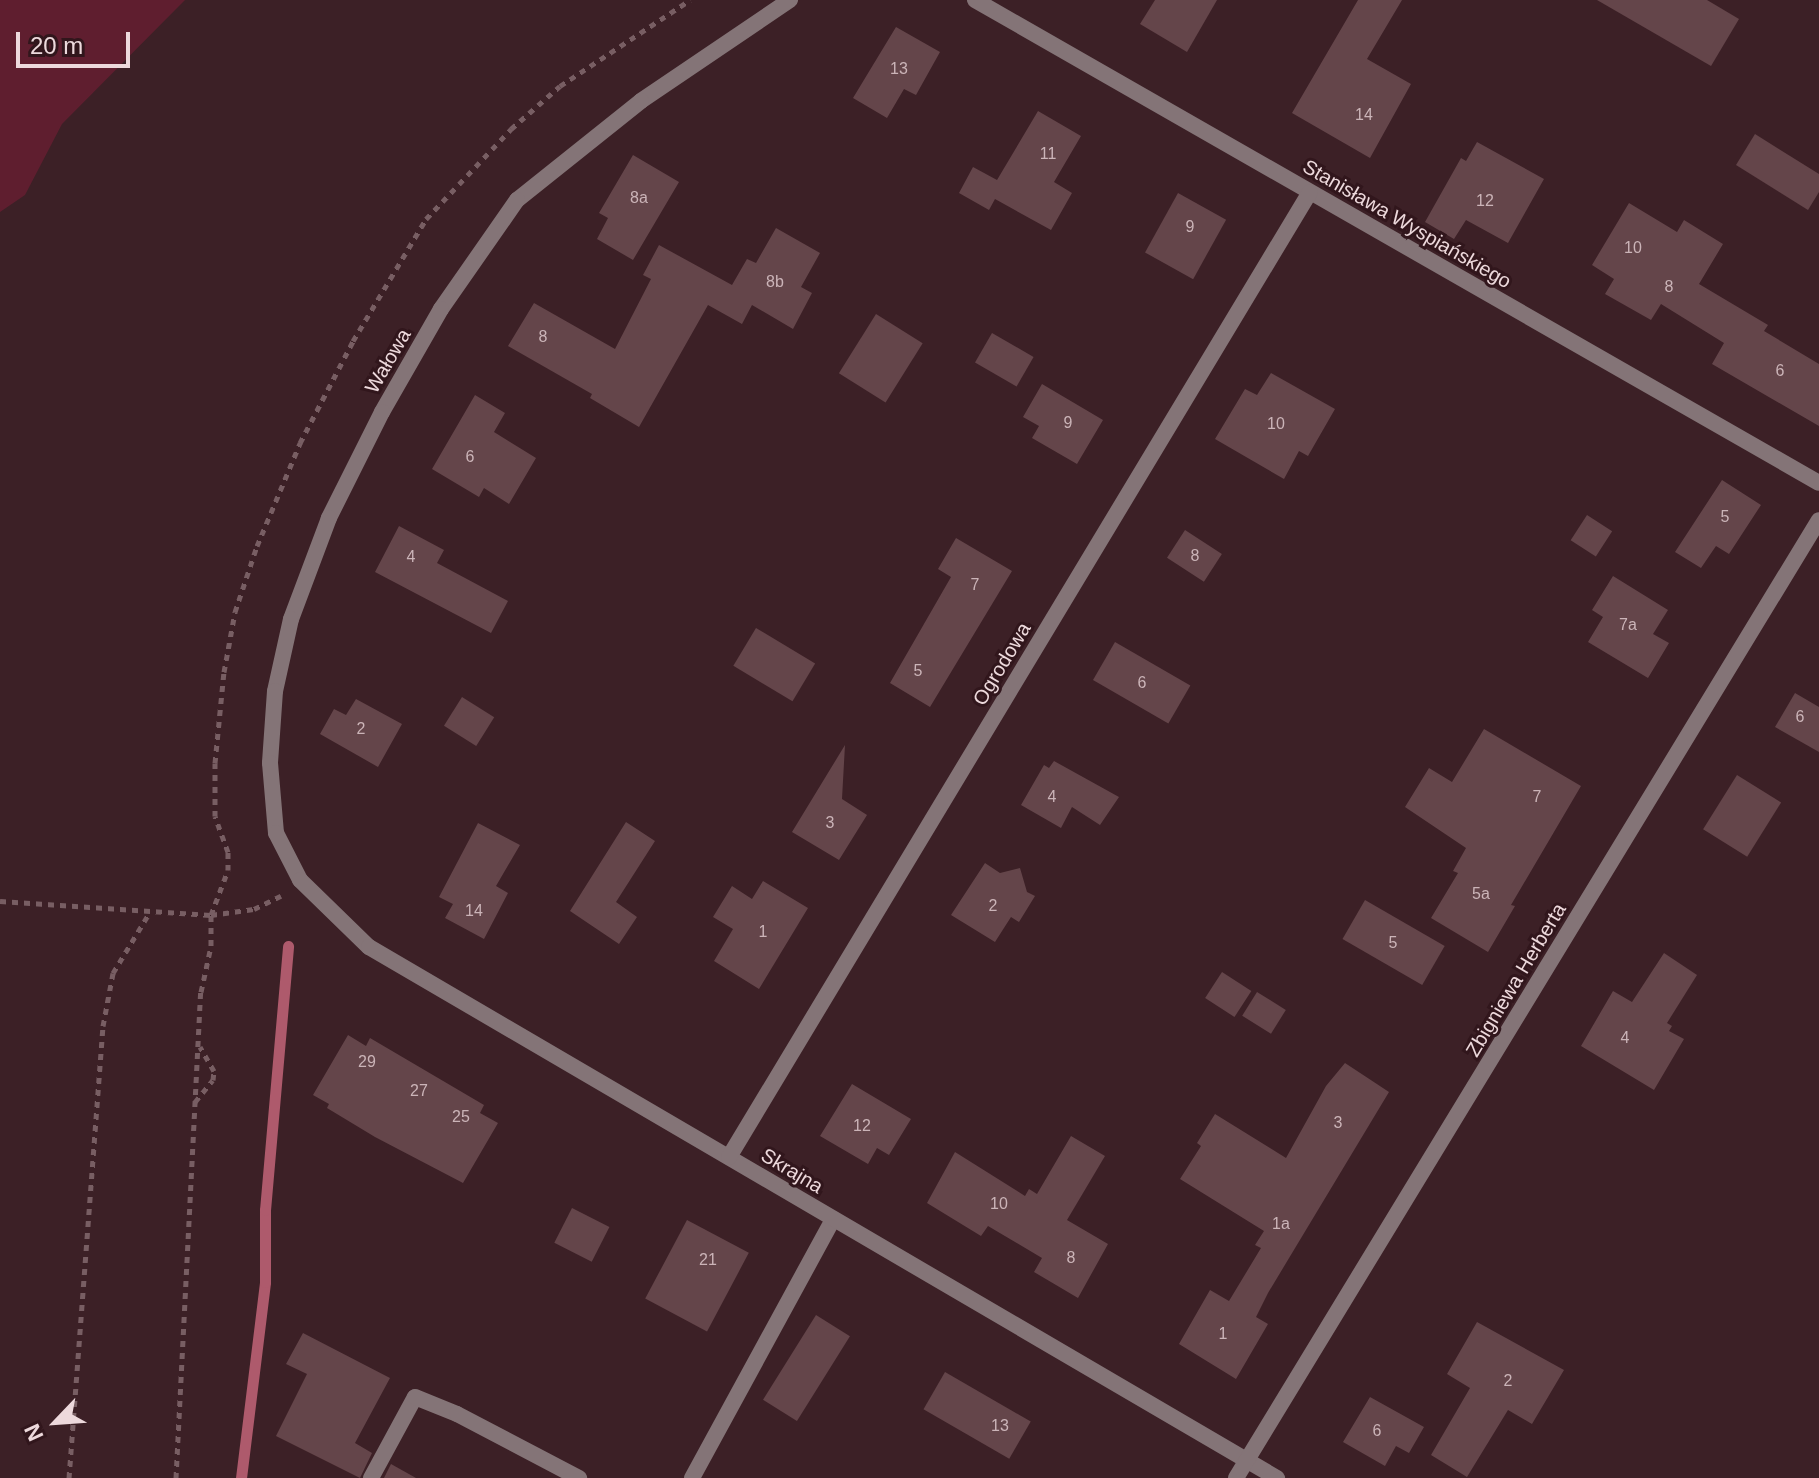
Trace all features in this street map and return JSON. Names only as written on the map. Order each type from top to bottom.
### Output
[{"type":"street","name":"Wałowa","points":[[300,880],[276,833],[270,763],[275,691],[291,619],[329,518],[382,412],[441,309],[517,200],[641,101],[790,0]]},
{"type":"street","name":"Stanisława Wyspiańskiego","points":[[975,0],[1819,483]]},
{"type":"street","name":"Ogrodowa","points":[[729,1157],[1310,192]]},
{"type":"street","name":"Zbigniewa Herberta","points":[[1236,1478],[1819,520]]},
{"type":"street","name":"Skrajna","points":[[300,880],[369,947],[1277,1478]]},
{"type":"street","points":[[692,1478],[833,1219]]},
{"type":"street","points":[[371,1478],[415,1397],[457,1414],[579,1478]]},
{"type":"path","points":[[176,1478],[198,1041],[211,915],[228,870],[228,852],[215,816]]},
{"type":"path","points":[[0,901],[211,915],[254,909],[275,901],[300,880]]},
{"type":"path","points":[[69,1478],[103,1026],[113,973],[150,912]]},
{"type":"path","points":[[195,1103],[213,1080],[214,1071],[198,1041]]},
{"type":"shaded area","points":[[0,0],[185,0],[62,124],[25,195],[0,212]]},
{"type":"building","points":[[1155,0],[1217,0],[1187,52],[1140,24]]},
{"type":"building","points":[[1358,0],[1402,0],[1367,59],[1411,84],[1370,158],[1292,113]]},
{"type":"building","points":[[1597,0],[1707,0],[1739,19],[1711,66]]},
{"type":"building","points":[[896,27],[940,52],[916,95],[904,89],[887,118],[853,98]]},
{"type":"building","points":[[1038,111],[1081,136],[1054,182],[1072,193],[1051,230],[995,199],[989,210],[959,193],[973,167],[997,180]]},
{"type":"building","points":[[1755,134],[1819,174],[1819,192],[1808,210],[1736,165]]},
{"type":"building","points":[[1477,142],[1544,179],[1508,243],[1466,220],[1454,239],[1425,222],[1461,158],[1466,161]]},
{"type":"building","points":[[633,155],[679,182],[633,260],[597,239],[608,218],[599,213]]},
{"type":"building","points":[[1178,193],[1226,220],[1193,279],[1145,252]]},
{"type":"building","points":[[1629,203],[1677,232],[1684,220],[1723,244],[1699,284],[1768,325],[1764,331],[1819,364],[1819,426],[1712,364],[1724,343],[1661,304],[1651,320],[1605,294],[1614,279],[1592,265]]},
{"type":"building","points":[[776,228],[820,253],[801,287],[812,293],[793,329],[752,305],[742,324],[708,305],[639,427],[590,398],[592,394],[508,346],[534,303],[615,349],[651,279],[643,275],[659,245],[732,285],[747,259],[756,263]]},
{"type":"building","points":[[876,314],[923,343],[886,403],[839,373]]},
{"type":"building","points":[[992,333],[1034,357],[1017,386],[975,362]]},
{"type":"building","points":[[1271,373],[1335,409],[1308,456],[1299,451],[1284,479],[1215,439],[1245,389],[1257,395]]},
{"type":"building","points":[[1042,384],[1103,420],[1077,464],[1032,438],[1039,426],[1023,417]]},
{"type":"building","points":[[475,395],[505,413],[494,432],[536,458],[509,504],[484,488],[479,497],[432,469]]},
{"type":"building","points":[[1722,480],[1761,505],[1729,554],[1716,546],[1701,568],[1675,552]]},
{"type":"building","points":[[1587,515],[1612,531],[1596,556],[1571,540]]},
{"type":"building","points":[[399,526],[444,550],[437,563],[508,601],[491,633],[375,572]]},
{"type":"building","points":[[1185,530],[1222,554],[1204,582],[1167,558]]},
{"type":"building","points":[[956,538],[1012,571],[930,707],[890,683],[951,577],[938,569]]},
{"type":"building","points":[[1613,576],[1668,610],[1653,634],[1669,643],[1648,678],[1588,642],[1603,617],[1592,610]]},
{"type":"building","points":[[756,628],[815,664],[792,701],[733,666]]},
{"type":"building","points":[[1115,642],[1190,686],[1168,724],[1093,680]]},
{"type":"building","points":[[1795,693],[1819,707],[1819,752],[1775,727]]},
{"type":"building","points":[[462,697],[494,717],[476,746],[444,726]]},
{"type":"building","points":[[356,699],[402,724],[378,767],[320,734],[334,709],[346,715]]},
{"type":"building","points":[[1484,729],[1581,786],[1511,905],[1515,906],[1488,952],[1431,918],[1458,873],[1453,871],[1466,848],[1405,807],[1429,768],[1452,782]]},
{"type":"building","points":[[845,745],[842,799],[867,815],[839,860],[792,832]]},
{"type":"building","points":[[1054,761],[1119,797],[1100,825],[1072,807],[1061,828],[1021,805],[1044,765],[1049,768]]},
{"type":"building","points":[[1737,775],[1781,803],[1747,857],[1703,829]]},
{"type":"building","points":[[626,822],[655,841],[616,902],[637,917],[619,944],[570,911]]},
{"type":"building","points":[[478,823],[520,845],[496,886],[508,893],[484,939],[445,918],[453,904],[439,897]]},
{"type":"building","points":[[985,863],[1000,873],[1020,868],[1027,892],[1035,896],[1019,922],[1011,917],[995,942],[951,915]]},
{"type":"building","points":[[763,881],[808,908],[759,989],[714,961],[733,929],[713,917],[732,886],[752,899]]},
{"type":"building","points":[[1365,900],[1445,946],[1422,985],[1342,939]]},
{"type":"building","points":[[1664,953],[1697,975],[1667,1023],[1672,1026],[1669,1031],[1684,1039],[1654,1090],[1581,1046],[1613,991],[1632,1002]]},
{"type":"building","points":[[1222,972],[1251,991],[1234,1017],[1205,998]]},
{"type":"building","points":[[1257,992],[1286,1010],[1271,1034],[1242,1016]]},
{"type":"building","points":[[348,1035],[366,1046],[370,1038],[484,1105],[480,1113],[498,1123],[463,1183],[375,1137],[327,1108],[329,1104],[313,1095]]},
{"type":"building","points":[[1345,1063],[1389,1092],[1268,1293],[1256,1317],[1268,1324],[1236,1379],[1179,1344],[1210,1290],[1229,1301],[1261,1248],[1255,1245],[1264,1231],[1180,1179],[1201,1146],[1197,1143],[1215,1114],[1286,1158],[1326,1086]]},
{"type":"building","points":[[852,1084],[911,1119],[889,1155],[877,1148],[868,1164],[820,1136]]},
{"type":"building","points":[[1071,1136],[1105,1156],[1067,1220],[1108,1244],[1078,1298],[1034,1272],[1042,1258],[988,1226],[981,1236],[927,1203],[955,1152],[1025,1196],[1029,1189],[1037,1194]]},
{"type":"building","points":[[572,1208],[609,1227],[592,1262],[554,1243]]},
{"type":"building","points":[[687,1220],[749,1253],[707,1331],[645,1299]]},
{"type":"building","points":[[816,1315],[850,1336],[797,1421],[763,1400]]},
{"type":"building","points":[[1477,1322],[1564,1370],[1532,1424],[1508,1410],[1467,1477],[1431,1455],[1470,1388],[1447,1374]]},
{"type":"building","points":[[303,1333],[390,1378],[355,1443],[372,1453],[360,1478],[276,1436],[307,1374],[286,1364]]},
{"type":"building","points":[[945,1372],[1031,1421],[1009,1459],[924,1409]]},
{"type":"building","points":[[1370,1397],[1424,1427],[1409,1453],[1396,1446],[1385,1466],[1343,1442]]},
{"type":"building","points":[[391,1464],[416,1478],[384,1478]]},
{"type":"waterway","points":[[241,1478],[265,1282],[265,1210],[288,946]]}]
